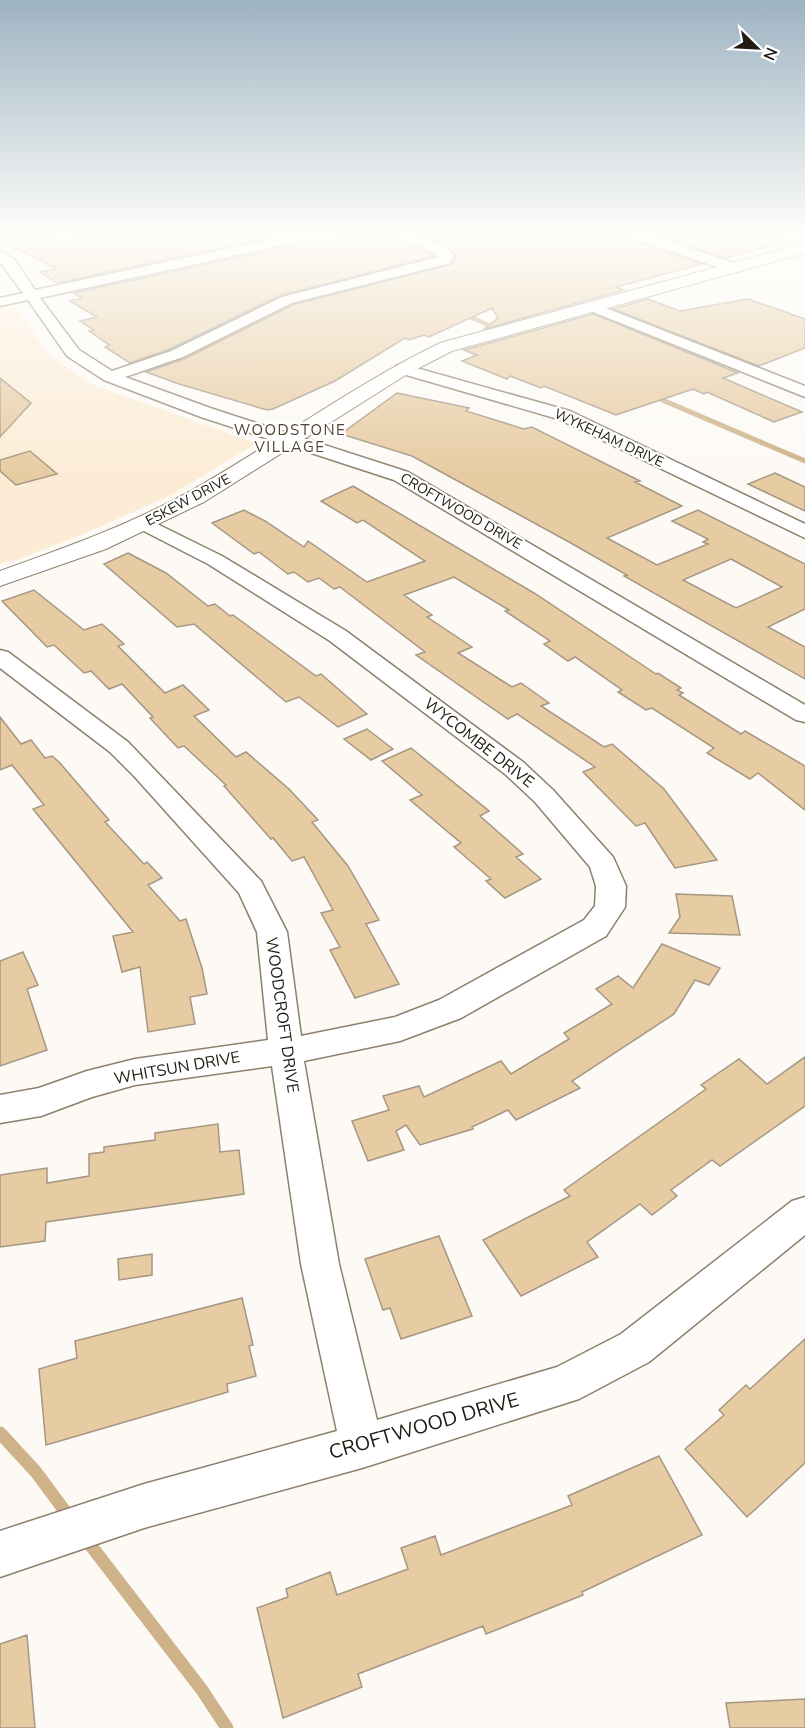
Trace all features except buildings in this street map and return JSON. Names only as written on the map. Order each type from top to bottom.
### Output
[{"type":"street","name":"CROFTWOOD DRIVE","points":[[44,316],[73,353],[110,377],[154,395],[370,465],[401,476],[426,489],[805,715]]},
{"type":"street","points":[[110,377],[177,354],[255,316]]},
{"type":"street","name":"ESKEW DRIVE","points":[[0,579],[46,564],[145,524],[220,484],[402,369],[446,347],[561,316]]},
{"type":"street","points":[[615,316],[805,392]]},
{"type":"street","name":"WYKEHAM DRIVE","points":[[402,369],[564,415],[805,532]]},
{"type":"street","points":[[771,378],[794,371]]},
{"type":"street","name":"WYCOMBE DRIVE","points":[[145,524],[215,560],[338,636],[514,768],[544,795],[603,864],[611,886],[610,907],[595,928],[450,1009],[400,1029],[286,1051]]},
{"type":"street","name":"WOODCROFT DRIVE","points":[[0,657],[119,747],[251,888],[272,932],[286,1051],[320,1263],[362,1446]]},
{"type":"street","name":"WHITSUN DRIVE","points":[[0,1109],[41,1102],[87,1085],[135,1072],[286,1051]]},
{"type":"street","name":"CROFTWOOD DRIVE","points":[[17,1549],[144,1506],[362,1446],[564,1385],[635,1348],[805,1213]]},
{"type":"shaded area","points":[[0,316],[22,316],[49,355],[93,385],[257,443],[173,494],[98,528],[19,559],[0,564]]},
{"type":"waterway","points":[[467,316],[489,325]]},
{"type":"waterway","points":[[653,396],[805,461]]},
{"type":"waterway","points":[[0,1433],[36,1472],[70,1518]]},
{"type":"waterway","points":[[85,1538],[202,1690],[227,1728]]},
{"type":"district","name":"WOODSTONE VILLAGE","points":[[290,438]]}]
